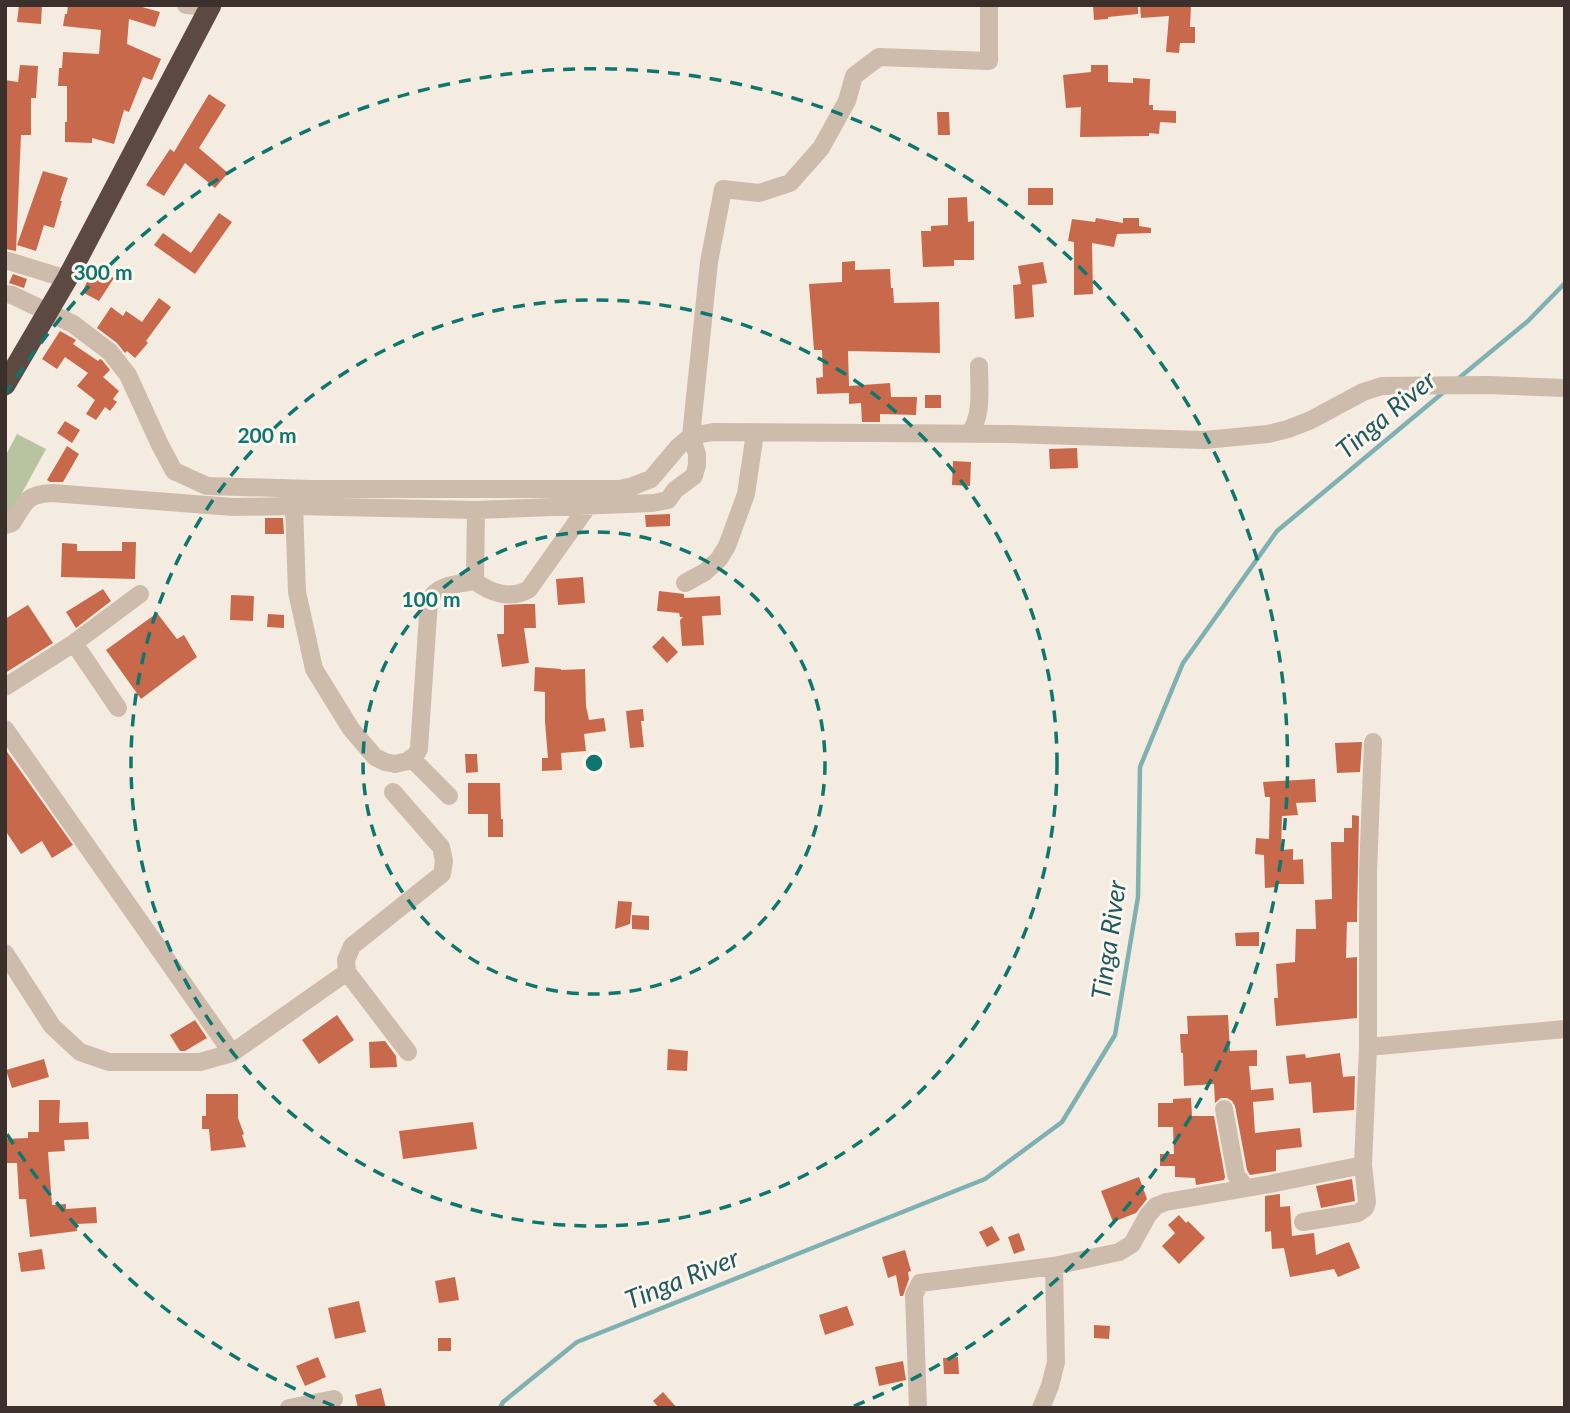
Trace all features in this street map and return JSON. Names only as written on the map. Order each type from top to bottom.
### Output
[{"type":"highway","points":[[5,385],[67,279],[211,6]]},
{"type":"street","points":[[186,5],[211,6]]},
{"type":"street","points":[[5,525],[12,523],[28,499],[38,494],[233,507],[476,510],[653,503],[668,500],[675,490],[694,475],[697,465],[697,454],[691,436],[709,262],[723,189],[759,193],[790,183],[821,149],[847,101],[854,76],[879,57],[989,61],[989,5]]},
{"type":"street","points":[[5,260],[67,279]]},
{"type":"street","points":[[5,294],[73,324],[110,352],[128,376],[174,471],[207,486],[310,489],[620,489],[651,479],[691,436],[713,432],[1007,434],[1204,440],[1268,434],[1288,429],[1363,392],[1382,386],[1400,384],[1565,388]]},
{"type":"street","points":[[969,434],[975,428],[978,412],[979,366]]},
{"type":"street","points":[[685,583],[705,572],[719,559],[727,546],[746,495],[755,433]]},
{"type":"street","points":[[294,506],[298,592],[314,669],[351,729],[375,757],[395,764],[408,761],[419,749],[429,601],[433,593],[443,587],[475,581],[487,590],[521,594],[528,589],[588,506]]},
{"type":"street","points":[[475,581],[476,510]]},
{"type":"street","points":[[5,687],[74,643],[140,594]]},
{"type":"street","points":[[74,643],[118,708]]},
{"type":"street","points":[[5,729],[232,1053]]},
{"type":"street","points":[[1303,1222],[1358,1213],[1365,1208],[1367,1202],[1363,1165],[1368,1047],[1368,872],[1373,742]]},
{"type":"street","points":[[411,758],[449,796]]},
{"type":"street","points":[[393,792],[440,847],[444,861],[442,874],[352,946],[346,960],[346,972],[408,1052]]},
{"type":"street","points":[[5,953],[52,1026],[80,1052],[109,1062],[200,1062],[232,1053],[346,972]]},
{"type":"street","points":[[1368,1047],[1565,1029]]},
{"type":"street","points":[[1224,1109],[1236,1175],[1245,1188]]},
{"type":"street","points":[[918,1408],[914,1295],[920,1283],[1055,1266],[1124,1250],[1132,1244],[1147,1215],[1156,1206],[1166,1202],[1363,1165]]},
{"type":"street","points":[[1041,1408],[1056,1362],[1055,1266]]},
{"type":"street","points":[[289,1408],[334,1399]]},
{"type":"green space","points":[[17,434],[46,449],[10,515],[5,513],[5,457]]},
{"type":"building","points":[[19,5],[42,5],[41,24],[17,22]]},
{"type":"building","points":[[68,5],[117,5],[160,12],[155,27],[129,19],[127,44],[161,59],[152,80],[143,77],[129,112],[124,110],[114,144],[92,138],[92,143],[65,142],[67,86],[58,86],[63,52],[99,54],[101,30],[63,26]]},
{"type":"building","points":[[1093,5],[1138,5],[1138,14],[1094,20]]},
{"type":"building","points":[[1140,5],[1191,5],[1190,27],[1195,27],[1195,43],[1180,43],[1179,53],[1166,52],[1169,16],[1141,18]]},
{"type":"building","points":[[20,65],[38,66],[36,98],[31,98],[31,135],[21,135],[16,251],[5,249],[5,80],[18,82]]},
{"type":"building","points":[[1091,65],[1108,65],[1108,82],[1133,83],[1133,78],[1150,79],[1149,105],[1153,105],[1153,110],[1176,111],[1176,123],[1160,122],[1159,134],[1149,133],[1149,136],[1080,137],[1081,107],[1066,108],[1063,75],[1091,72]]},
{"type":"building","points":[[209,94],[226,105],[199,148],[228,173],[215,188],[185,163],[164,196],[146,185],[170,149],[174,152]]},
{"type":"building","points":[[937,112],[949,112],[950,135],[938,135]]},
{"type":"building","points":[[43,171],[68,178],[54,228],[44,225],[36,251],[17,245]]},
{"type":"building","points":[[1028,188],[1053,188],[1053,205],[1028,205]]},
{"type":"building","points":[[967,197],[968,222],[974,221],[974,260],[954,260],[954,266],[923,267],[921,231],[931,231],[931,226],[948,225],[948,198]]},
{"type":"building","points":[[219,213],[232,222],[195,274],[154,245],[163,233],[191,253]]},
{"type":"building","points":[[1096,218],[1123,223],[1123,218],[1139,218],[1139,226],[1151,228],[1151,233],[1117,234],[1114,247],[1092,243],[1093,294],[1074,295],[1074,242],[1068,241],[1072,219],[1095,222]]},
{"type":"building","points":[[855,261],[855,270],[890,269],[894,303],[939,302],[940,353],[848,351],[849,386],[890,383],[891,397],[917,397],[916,415],[880,414],[880,422],[862,422],[861,403],[849,404],[849,393],[817,394],[816,378],[823,377],[822,350],[814,350],[809,284],[842,282],[842,262]]},
{"type":"building","points":[[1043,262],[1047,283],[1032,285],[1034,317],[1015,319],[1013,285],[1021,284],[1018,266]]},
{"type":"building","points":[[94,268],[114,278],[99,301],[82,292]]},
{"type":"building","points":[[13,274],[27,279],[24,288],[9,283]]},
{"type":"building","points":[[159,298],[171,307],[135,358],[127,351],[125,353],[117,343],[97,328],[111,307],[123,316],[126,311],[142,322]]},
{"type":"building","points":[[60,331],[76,340],[73,344],[98,361],[102,360],[110,370],[103,377],[119,391],[113,399],[117,402],[110,411],[105,407],[96,420],[86,414],[95,400],[77,386],[88,373],[65,357],[57,369],[42,359]]},
{"type":"building","points":[[925,395],[941,395],[941,408],[925,408]]},
{"type":"building","points":[[65,421],[80,430],[72,443],[57,433]]},
{"type":"building","points":[[67,446],[79,454],[63,482],[50,482],[47,480]]},
{"type":"building","points":[[1077,448],[1078,468],[1050,469],[1049,449]]},
{"type":"building","points":[[953,461],[971,462],[970,486],[952,485]]},
{"type":"building","points":[[670,514],[670,526],[646,527],[645,515]]},
{"type":"building","points":[[265,518],[283,518],[284,534],[265,534]]},
{"type":"building","points":[[122,542],[136,542],[135,579],[61,577],[62,543],[77,544],[77,551],[122,551]]},
{"type":"building","points":[[583,577],[585,603],[558,605],[556,579]]},
{"type":"building","points":[[103,589],[111,601],[76,628],[66,612]]},
{"type":"building","points":[[659,591],[684,594],[684,598],[720,596],[721,615],[702,616],[704,645],[682,646],[680,620],[683,617],[680,617],[679,613],[657,611]]},
{"type":"building","points":[[231,595],[254,596],[253,621],[230,620]]},
{"type":"building","points":[[535,604],[536,628],[524,628],[529,663],[502,667],[497,634],[504,634],[504,605]]},
{"type":"building","points":[[28,605],[53,643],[5,673],[5,619]]},
{"type":"building","points":[[157,613],[177,639],[184,635],[197,657],[141,699],[106,650]]},
{"type":"building","points":[[268,614],[284,615],[284,628],[267,627]]},
{"type":"building","points":[[663,636],[678,652],[667,663],[652,647]]},
{"type":"building","points":[[535,667],[585,669],[589,720],[604,718],[606,731],[584,734],[586,751],[561,753],[562,770],[542,771],[542,758],[548,758],[545,692],[534,691]]},
{"type":"building","points":[[643,709],[644,721],[641,721],[644,747],[630,748],[626,711]]},
{"type":"building","points":[[1362,742],[1360,772],[1337,773],[1335,743]]},
{"type":"building","points":[[5,749],[73,845],[52,858],[42,841],[21,854],[5,830]]},
{"type":"building","points":[[465,754],[477,754],[478,772],[466,773]]},
{"type":"building","points":[[1315,779],[1316,802],[1296,803],[1298,815],[1282,816],[1281,850],[1293,849],[1293,860],[1303,859],[1304,884],[1278,884],[1278,887],[1265,888],[1264,855],[1255,854],[1256,838],[1269,839],[1270,797],[1265,797],[1263,782]]},
{"type":"building","points":[[468,783],[500,783],[503,837],[488,837],[488,814],[468,814]]},
{"type":"building","points":[[1352,815],[1359,816],[1357,922],[1347,922],[1346,958],[1357,957],[1357,1018],[1276,1026],[1276,964],[1295,962],[1296,929],[1316,929],[1315,900],[1332,899],[1331,842],[1344,842],[1344,828],[1352,828]]},
{"type":"building","points":[[618,901],[632,902],[630,924],[615,929]]},
{"type":"building","points":[[632,915],[649,916],[649,930],[632,929]]},
{"type":"building","points":[[1259,932],[1259,946],[1236,946],[1235,933]]},
{"type":"building","points":[[337,1015],[354,1040],[319,1064],[302,1040]]},
{"type":"building","points":[[1228,1015],[1230,1051],[1257,1050],[1257,1066],[1249,1066],[1251,1090],[1273,1088],[1274,1100],[1253,1102],[1255,1133],[1300,1128],[1302,1147],[1276,1150],[1276,1171],[1250,1175],[1235,1106],[1227,1098],[1221,1098],[1215,1103],[1214,1084],[1184,1086],[1180,1034],[1188,1034],[1187,1016]]},
{"type":"building","points":[[195,1020],[207,1038],[185,1051],[180,1051],[170,1035]]},
{"type":"building","points":[[385,1041],[396,1056],[397,1067],[370,1068],[369,1042]]},
{"type":"building","points":[[668,1049],[688,1051],[687,1071],[667,1070]]},
{"type":"building","points":[[1340,1053],[1343,1077],[1355,1076],[1354,1110],[1313,1113],[1311,1082],[1289,1084],[1286,1056],[1305,1054],[1306,1058]]},
{"type":"building","points":[[44,1059],[49,1077],[12,1088],[6,1070]]},
{"type":"building","points":[[206,1094],[238,1094],[238,1118],[246,1147],[211,1151],[209,1129],[202,1129],[202,1116],[206,1116]]},
{"type":"building","points":[[1191,1098],[1192,1116],[1214,1116],[1224,1180],[1196,1185],[1195,1178],[1175,1177],[1175,1166],[1160,1166],[1160,1154],[1174,1154],[1173,1127],[1158,1127],[1158,1103],[1173,1103],[1173,1099]]},
{"type":"building","points":[[39,1100],[60,1100],[59,1123],[88,1122],[89,1139],[64,1140],[65,1151],[48,1152],[52,1205],[66,1204],[66,1209],[96,1207],[97,1223],[76,1224],[77,1231],[30,1237],[26,1199],[19,1199],[17,1163],[5,1163],[5,1139],[28,1138],[28,1132],[39,1132]]},
{"type":"building","points":[[473,1122],[477,1149],[403,1159],[399,1131]]},
{"type":"building","points":[[1139,1177],[1147,1199],[1136,1213],[1113,1222],[1101,1191]]},
{"type":"building","points":[[1352,1179],[1355,1201],[1321,1208],[1316,1186]]},
{"type":"building","points":[[1280,1194],[1280,1207],[1290,1206],[1292,1236],[1314,1233],[1316,1255],[1349,1242],[1360,1268],[1338,1277],[1334,1269],[1290,1277],[1284,1248],[1272,1249],[1271,1231],[1265,1232],[1265,1196]]},
{"type":"building","points":[[1179,1215],[1205,1238],[1179,1264],[1162,1246],[1175,1233],[1168,1225]]},
{"type":"building","points":[[992,1226],[1000,1240],[987,1247],[979,1232]]},
{"type":"building","points":[[1019,1233],[1025,1250],[1014,1254],[1008,1237]]},
{"type":"building","points":[[42,1249],[45,1269],[21,1272],[18,1253]]},
{"type":"building","points":[[905,1250],[911,1271],[908,1272],[909,1279],[903,1296],[900,1296],[896,1275],[888,1278],[882,1257]]},
{"type":"building","points":[[455,1277],[459,1300],[439,1303],[435,1281]]},
{"type":"building","points":[[359,1301],[366,1332],[335,1339],[328,1308]]},
{"type":"building","points":[[847,1306],[854,1325],[825,1335],[819,1315]]},
{"type":"building","points":[[1094,1325],[1110,1326],[1109,1339],[1094,1338]]},
{"type":"building","points":[[438,1338],[451,1338],[451,1351],[438,1351]]},
{"type":"building","points":[[318,1357],[326,1377],[305,1386],[296,1366]]},
{"type":"building","points":[[958,1357],[959,1374],[944,1374],[943,1358]]},
{"type":"building","points":[[903,1361],[906,1380],[879,1386],[875,1367]]},
{"type":"building","points":[[381,1388],[386,1408],[358,1408],[355,1395]]},
{"type":"building","points":[[663,1392],[677,1408],[659,1408],[653,1401]]},
{"type":"waterway","name":"Tinga River","points":[[1459,378],[1528,321],[1565,283]]},
{"type":"waterway","name":"Tinga River","points":[[500,1408],[503,1402],[577,1342],[985,1179],[1062,1122],[1115,1035],[1138,897],[1140,767],[1183,663],[1277,531],[1445,391]]}]
